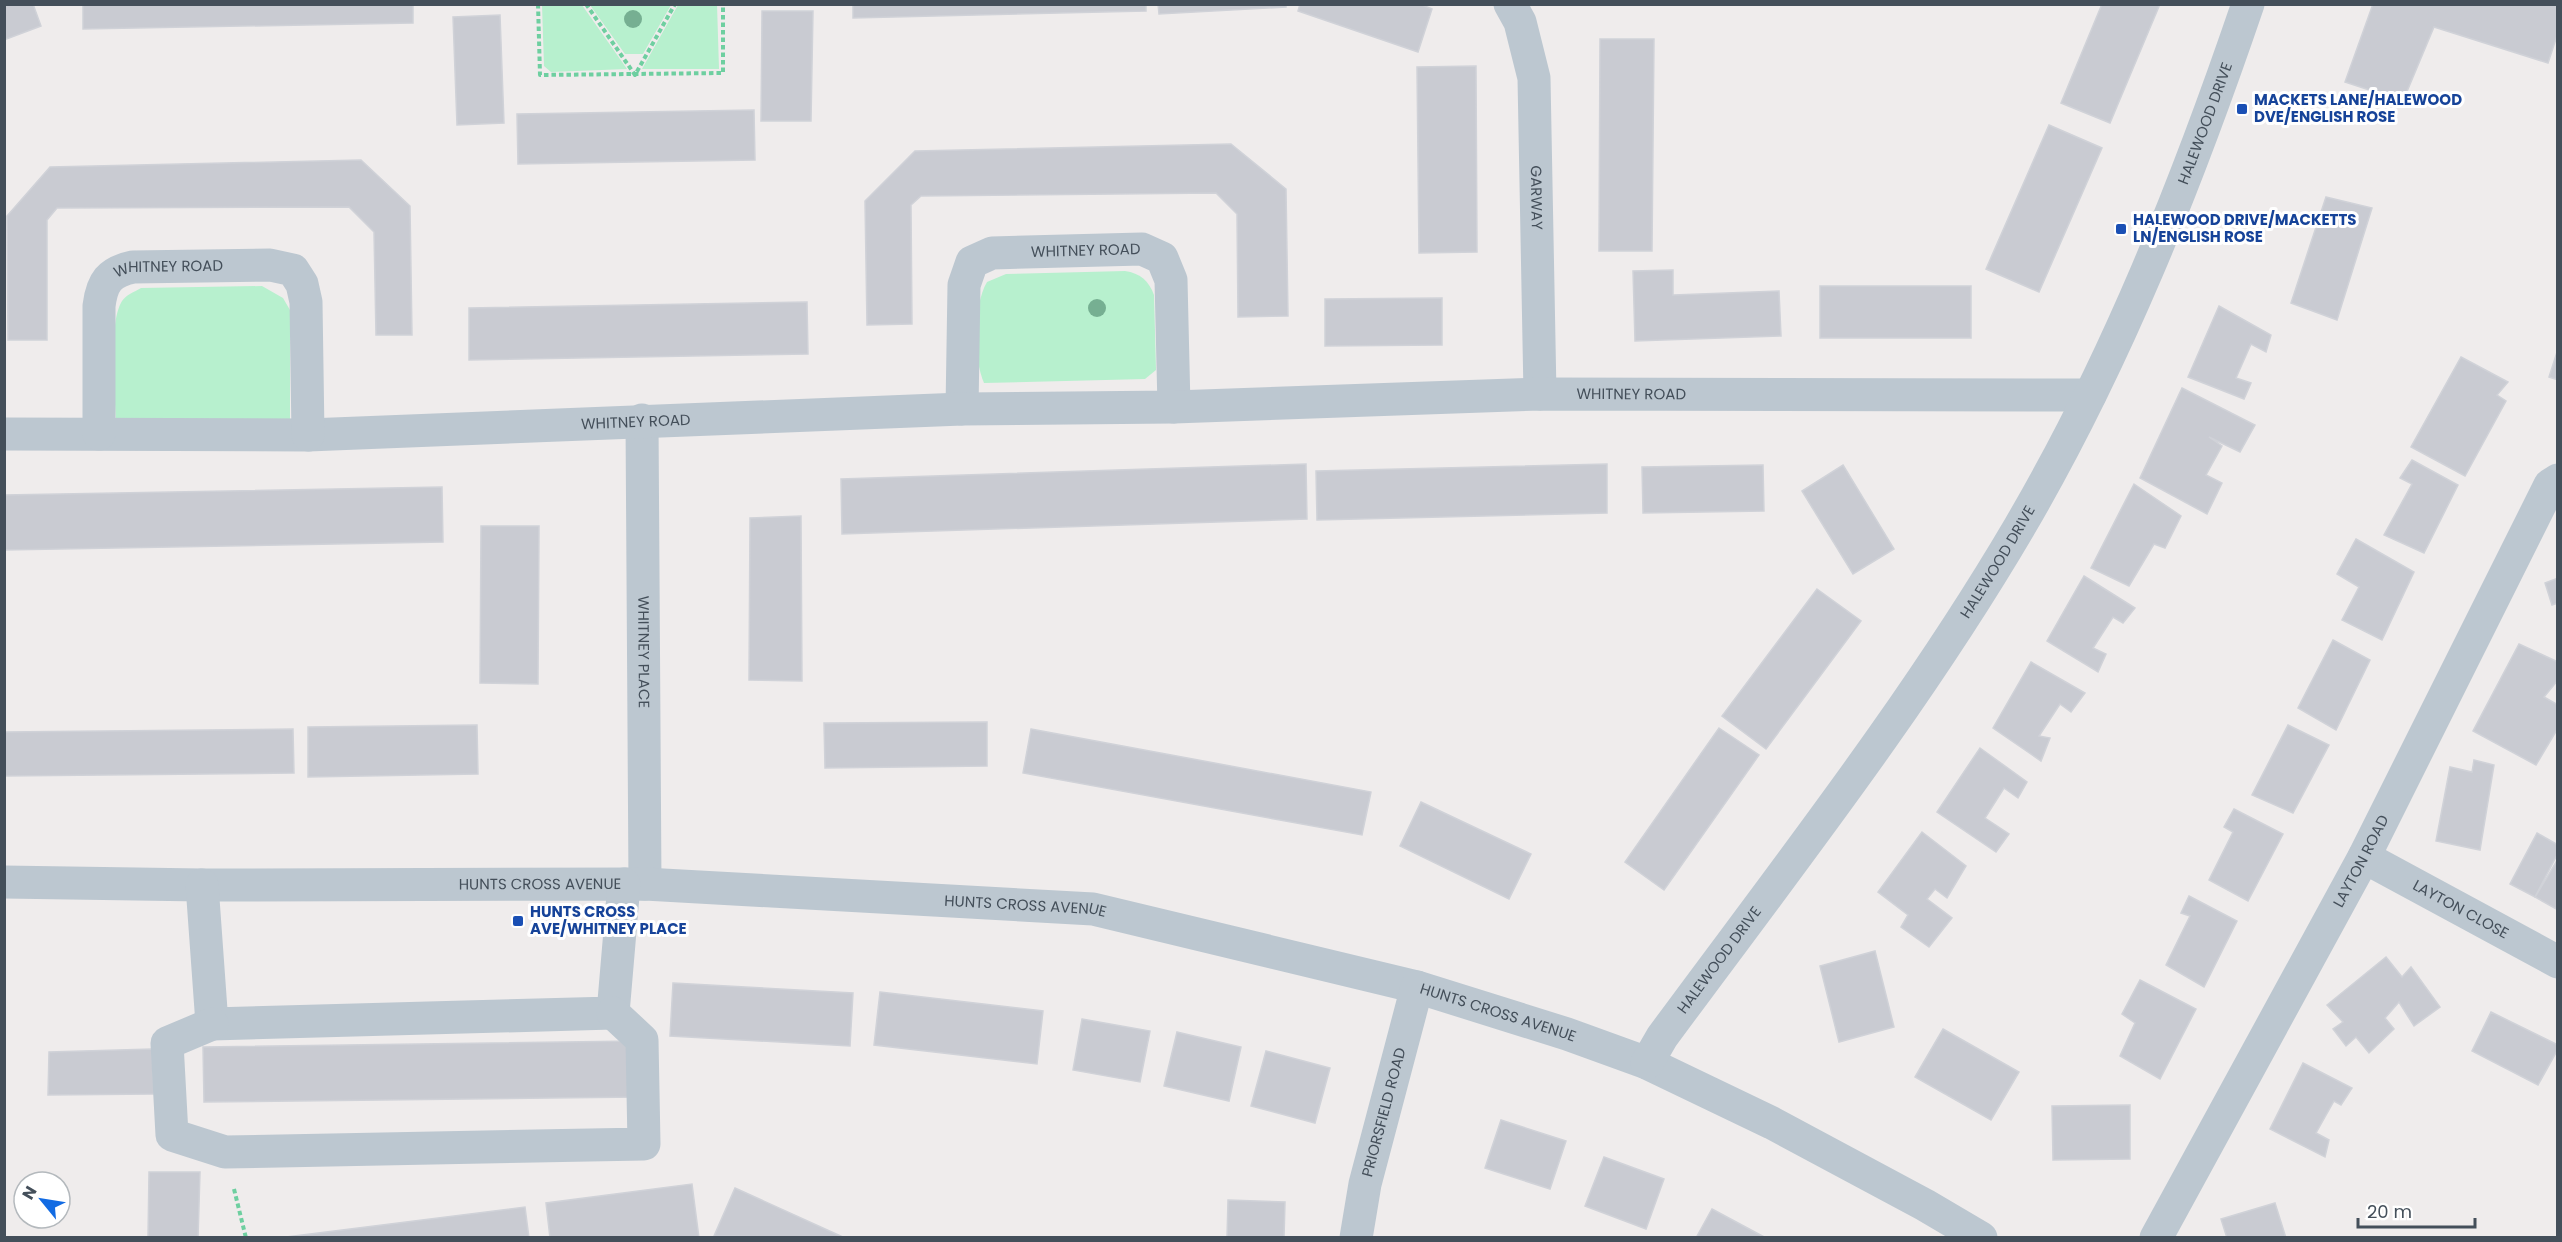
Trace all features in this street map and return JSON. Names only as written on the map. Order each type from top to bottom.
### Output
[{"type":"street","name":"GARWAY","points":[[1510,4],[1520,22],[1534,78],[1540,394]]},
{"type":"street","name":"HALEWOOD DRIVE","points":[[1647,1064],[1662,1037],[1920,685],[2021,525],[2090,395],[2161,240],[2214,103],[2248,4]]},
{"type":"street","name":"WHITNEY ROAD","points":[[962,409],[964,285],[972,262],[992,254],[1142,249],[1162,258],[1171,280],[1174,406]]},
{"type":"street","name":"WHITNEY ROAD","points":[[99,434],[99,306],[102,289],[108,276],[133,267],[270,265],[293,270],[302,284],[306,302],[308,435]]},
{"type":"street","name":"WHITNEY ROAD","points":[[4,434],[308,435],[962,409],[1174,406],[1540,394],[2090,395]]},
{"type":"street","name":"WHITNEY PLACE","points":[[613,1012],[634,884],[642,420]]},
{"type":"street","name":"LAYTON ROAD","points":[[2156,1238],[2364,857],[2550,485],[2558,480]]},
{"type":"street","name":"LAYTON CLOSE","points":[[2364,857],[2558,962]]},
{"type":"street","name":"HUNTS CROSS AVENUE","points":[[4,882],[202,885],[634,884],[1094,909],[1417,987],[1567,1034],[1647,1064],[1772,1123],[1925,1205],[1981,1238]]},
{"type":"street","points":[[202,885],[212,1024]]},
{"type":"street","name":"PRIORSFIELD ROAD","points":[[1356,1238],[1365,1184],[1417,987]]},
{"type":"street","points":[[613,1012],[642,1040],[644,1144],[225,1152],[172,1135],[167,1042],[212,1024],[613,1012]]},
{"type":"path","points":[[538,4],[540,75],[723,73],[723,4]]},
{"type":"path","points":[[586,4],[635,75]]},
{"type":"path","points":[[635,75],[675,4]]},
{"type":"path","points":[[225,1152],[246,1238]]},
{"type":"green space","points":[[542,5],[582,5],[627,69],[551,72],[544,66]]},
{"type":"green space","points":[[590,5],[671,5],[643,54],[625,54]]},
{"type":"green space","points":[[678,5],[717,5],[719,69],[642,69]]},
{"type":"green space","points":[[1125,271],[1143,278],[1154,295],[1156,370],[1145,379],[984,383],[978,360],[976,332],[979,304],[987,282],[1006,274]]},
{"type":"green space","points":[[262,286],[283,298],[290,310],[290,421],[116,422],[115,325],[118,311],[126,297],[141,288]]},
{"type":"building","points":[[4,4],[33,4],[41,26],[4,40]]},
{"type":"building","points":[[83,4],[413,4],[413,23],[83,29]]},
{"type":"building","points":[[853,4],[1146,4],[1146,11],[853,18]]},
{"type":"building","points":[[1158,4],[1286,4],[1286,7],[1159,14]]},
{"type":"building","points":[[1300,4],[1420,4],[1432,9],[1418,52],[1298,11]]},
{"type":"building","points":[[2102,4],[2160,4],[2110,123],[2061,103]]},
{"type":"building","points":[[2373,4],[2555,4],[2558,5],[2558,33],[2548,63],[2434,27],[2403,101],[2345,82]]},
{"type":"building","points":[[762,11],[813,11],[811,121],[761,121]]},
{"type":"building","points":[[500,15],[504,123],[457,125],[453,17]]},
{"type":"building","points":[[1600,39],[1654,39],[1652,251],[1599,251]]},
{"type":"building","points":[[1476,66],[1477,252],[1419,253],[1417,67]]},
{"type":"building","points":[[754,110],[755,160],[518,164],[517,114]]},
{"type":"building","points":[[2049,125],[2102,148],[2039,292],[1986,269]]},
{"type":"building","points":[[1231,144],[1286,189],[1288,316],[1238,317],[1237,214],[1216,193],[921,196],[911,205],[912,324],[867,325],[865,201],[915,151]]},
{"type":"building","points":[[361,160],[410,206],[412,335],[376,335],[374,232],[349,207],[57,208],[47,220],[47,340],[8,340],[7,216],[50,167]]},
{"type":"building","points":[[2326,197],[2372,208],[2337,320],[2291,303]]},
{"type":"building","points":[[1673,270],[1673,295],[1779,291],[1781,336],[1635,341],[1633,271]]},
{"type":"building","points":[[1820,286],[1971,286],[1971,338],[1820,338]]},
{"type":"building","points":[[1442,298],[1442,345],[1325,346],[1325,299]]},
{"type":"building","points":[[807,302],[808,354],[469,360],[469,308]]},
{"type":"building","points":[[2219,306],[2271,335],[2266,352],[2251,344],[2236,378],[2251,383],[2244,399],[2188,377]]},
{"type":"building","points":[[2558,349],[2558,380],[2549,377]]},
{"type":"building","points":[[2461,357],[2508,382],[2497,395],[2506,401],[2465,476],[2411,447]]},
{"type":"building","points":[[2182,388],[2255,425],[2240,452],[2209,437],[2222,446],[2206,475],[2222,483],[2207,514],[2140,478]]},
{"type":"building","points":[[2412,460],[2458,485],[2424,553],[2384,535],[2412,484],[2400,478]]},
{"type":"building","points":[[1306,464],[1307,519],[842,534],[841,479]]},
{"type":"building","points":[[1607,464],[1607,513],[1317,520],[1316,471]]},
{"type":"building","points":[[1763,465],[1764,511],[1643,513],[1642,467]]},
{"type":"building","points":[[1843,465],[1894,549],[1853,574],[1802,491]]},
{"type":"building","points":[[2134,484],[2181,516],[2165,548],[2154,544],[2129,586],[2091,568]]},
{"type":"building","points":[[442,487],[443,542],[4,550],[4,495]]},
{"type":"building","points":[[801,516],[802,681],[749,680],[750,518]]},
{"type":"building","points":[[481,526],[539,526],[538,684],[480,683]]},
{"type":"building","points":[[2356,539],[2414,572],[2382,640],[2342,620],[2359,587],[2337,574]]},
{"type":"building","points":[[2084,576],[2135,608],[2123,623],[2113,617],[2093,648],[2106,654],[2098,672],[2047,641]]},
{"type":"building","points":[[2558,578],[2558,603],[2552,605],[2545,583]]},
{"type":"building","points":[[1817,589],[1861,621],[1766,749],[1722,716]]},
{"type":"building","points":[[2333,640],[2370,660],[2336,730],[2298,708]]},
{"type":"building","points":[[2519,644],[2558,662],[2558,680],[2544,697],[2558,705],[2558,728],[2536,765],[2473,731]]},
{"type":"building","points":[[2031,662],[2085,693],[2071,712],[2060,704],[2039,736],[2050,738],[2041,761],[1993,728]]},
{"type":"building","points":[[987,722],[987,766],[825,768],[824,723]]},
{"type":"building","points":[[477,725],[478,774],[308,777],[308,727]]},
{"type":"building","points":[[2288,725],[2329,745],[2293,813],[2252,795]]},
{"type":"building","points":[[1719,728],[1759,755],[1664,890],[1625,862]]},
{"type":"building","points":[[293,729],[294,773],[4,776],[4,732]]},
{"type":"building","points":[[1031,729],[1371,792],[1362,835],[1023,773]]},
{"type":"building","points":[[1980,748],[2027,782],[2018,798],[2004,788],[1985,818],[2009,834],[1996,852],[1937,812]]},
{"type":"building","points":[[2474,760],[2494,765],[2480,850],[2436,841],[2450,767],[2472,772]]},
{"type":"building","points":[[1421,802],[1531,854],[1509,899],[1400,846]]},
{"type":"building","points":[[2234,809],[2283,834],[2248,901],[2209,880],[2233,832],[2224,827]]},
{"type":"building","points":[[1922,832],[1966,866],[1947,898],[1935,889],[1927,899],[1952,918],[1929,947],[1901,927],[1908,915],[1878,892]]},
{"type":"building","points":[[2537,833],[2558,845],[2558,853],[2535,897],[2510,884]]},
{"type":"building","points":[[2558,859],[2558,910],[2535,897]]},
{"type":"building","points":[[2189,896],[2237,921],[2204,987],[2166,965],[2190,916],[2181,913]]},
{"type":"building","points":[[1875,951],[1894,1027],[1839,1042],[1820,966]]},
{"type":"building","points":[[2386,957],[2402,977],[2411,967],[2440,1007],[2414,1026],[2399,1002],[2385,1018],[2394,1029],[2369,1053],[2356,1037],[2346,1046],[2333,1029],[2343,1022],[2327,1005]]},
{"type":"building","points":[[2140,980],[2196,1009],[2160,1079],[2120,1056],[2135,1023],[2122,1014]]},
{"type":"building","points":[[673,983],[853,993],[850,1046],[670,1036]]},
{"type":"building","points":[[880,992],[1043,1011],[1037,1064],[874,1045]]},
{"type":"building","points":[[2491,1012],[2558,1045],[2538,1085],[2472,1051]]},
{"type":"building","points":[[1082,1019],[1150,1031],[1140,1082],[1073,1070]]},
{"type":"building","points":[[1943,1029],[2019,1072],[1991,1120],[1915,1077]]},
{"type":"building","points":[[1177,1032],[1241,1047],[1229,1101],[1164,1086]]},
{"type":"building","points":[[637,1041],[638,1097],[204,1102],[203,1047]]},
{"type":"building","points":[[152,1049],[154,1094],[48,1095],[49,1052]]},
{"type":"building","points":[[1266,1051],[1330,1068],[1315,1123],[1251,1106]]},
{"type":"building","points":[[2303,1063],[2352,1088],[2341,1105],[2334,1101],[2316,1133],[2329,1140],[2325,1157],[2270,1129]]},
{"type":"building","points":[[2130,1105],[2130,1159],[2053,1160],[2052,1106]]},
{"type":"building","points":[[1501,1120],[1566,1141],[1550,1189],[1485,1168]]},
{"type":"building","points":[[1604,1157],[1664,1179],[1646,1229],[1585,1206]]},
{"type":"building","points":[[149,1172],[200,1172],[198,1238],[148,1238]]},
{"type":"building","points":[[692,1184],[699,1238],[550,1238],[546,1203]]},
{"type":"building","points":[[735,1188],[845,1238],[714,1236]]},
{"type":"building","points":[[1228,1200],[1285,1202],[1284,1238],[1227,1238]]},
{"type":"building","points":[[2275,1203],[2286,1238],[2227,1238],[2221,1219]]},
{"type":"building","points":[[525,1207],[529,1238],[278,1238]]},
{"type":"building","points":[[1712,1209],[1766,1238],[1696,1238]]},
{"type":"place","name":"MACKETS LANE/HALEWOOD DVE/ENGLISH ROSE","points":[[2242,109]]},
{"type":"place","name":"HALEWOOD DRIVE/MACKETTS LN/ENGLISH ROSE","points":[[2121,229]]},
{"type":"place","name":"HUNTS CROSS AVE/WHITNEY PLACE","points":[[518,921]]}]
